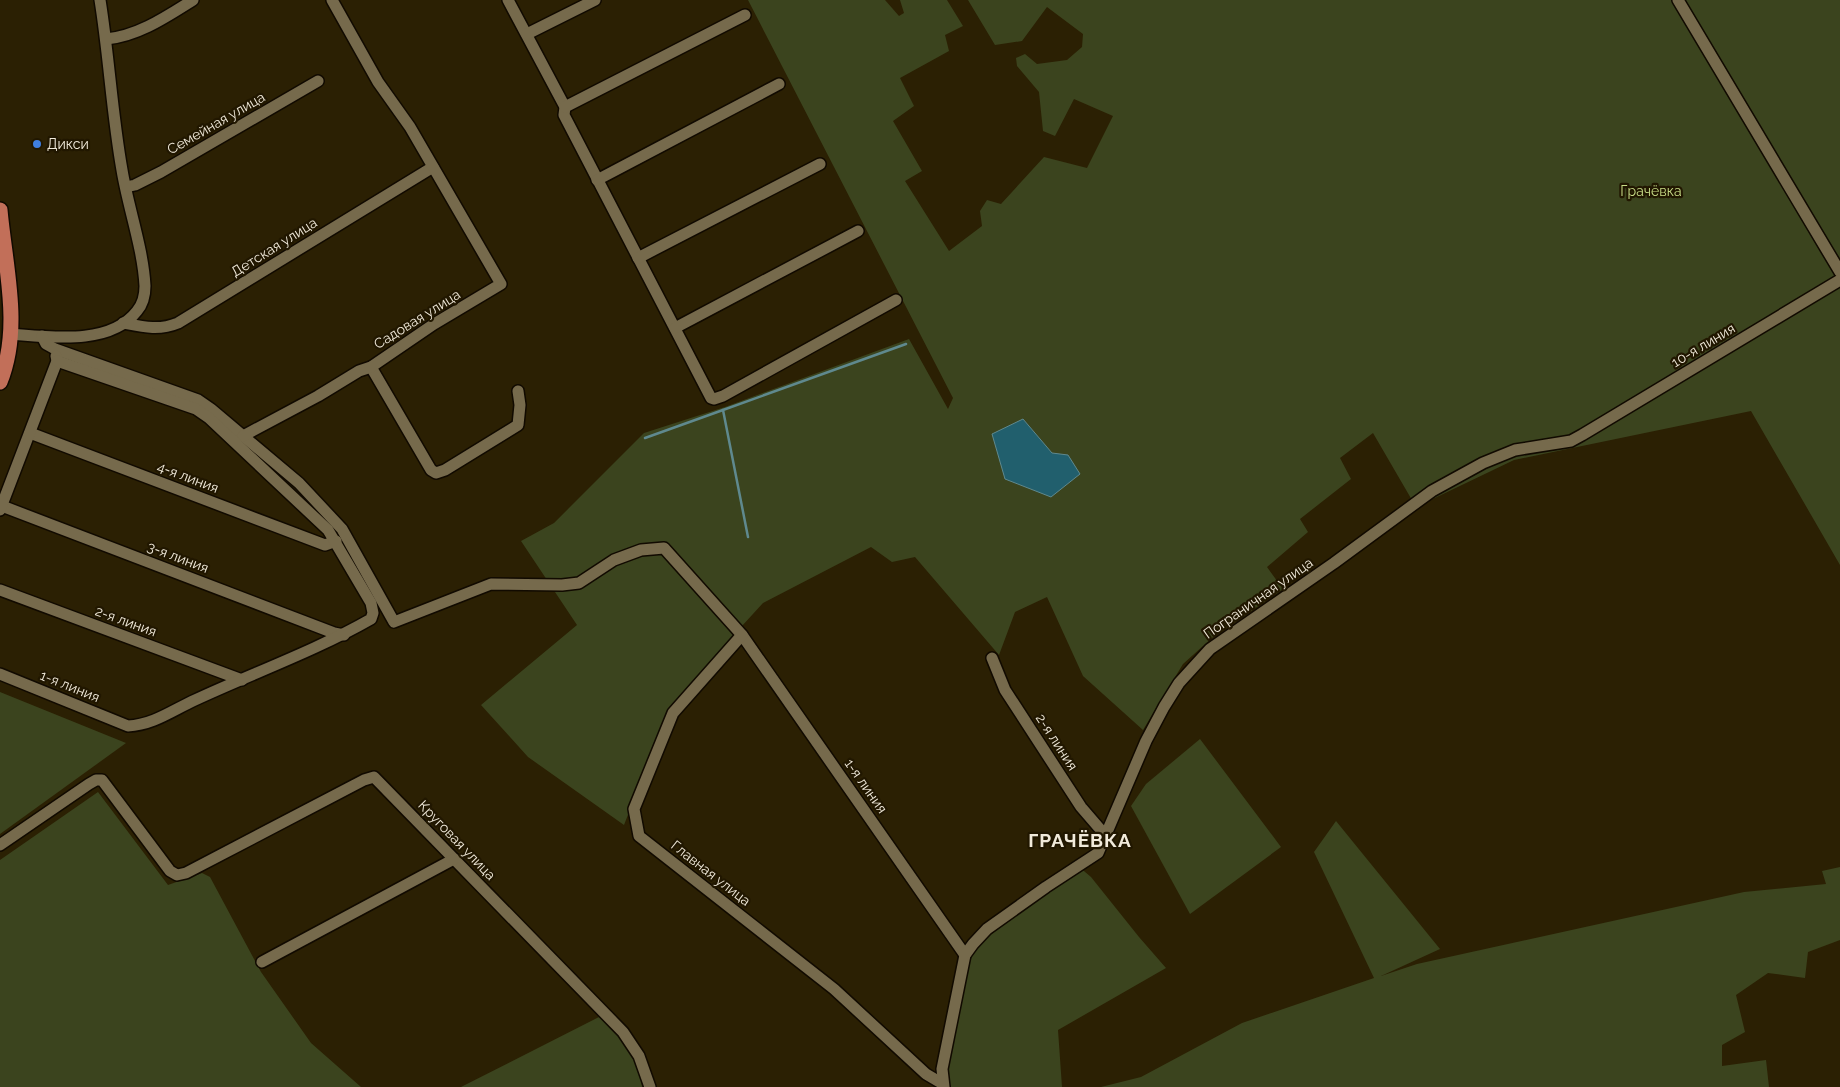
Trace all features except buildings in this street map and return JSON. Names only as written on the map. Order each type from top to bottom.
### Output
[{"type":"main road","points":[[0,210],[1,242],[10,301],[12,334],[9,355],[0,382]]},
{"type":"street","points":[[12,334],[79,337],[98,334],[123,323],[138,310],[143,300],[145,289],[143,267],[122,171],[100,0]]},
{"type":"street","points":[[106,39],[122,38],[138,32],[193,0]]},
{"type":"street","name":"Садовая улица","points":[[244,436],[318,396],[359,371],[371,367],[434,324],[501,284],[410,127],[378,82],[332,0]]},
{"type":"street","points":[[508,0],[565,107],[564,115],[597,180],[708,394],[714,399],[723,396],[896,300]]},
{"type":"street","points":[[527,34],[596,0]]},
{"type":"street","points":[[1678,0],[1840,272]]},
{"type":"street","points":[[565,107],[745,15]]},
{"type":"street","name":"Семейная улица","points":[[126,187],[161,172],[318,81]]},
{"type":"street","points":[[597,180],[779,84]]},
{"type":"street","points":[[638,258],[820,164]]},
{"type":"street","name":"Детская улица","points":[[123,323],[156,329],[178,324],[433,166]]},
{"type":"street","points":[[675,328],[858,231]]},
{"type":"street","name":"10-я линия","points":[[1582,435],[1840,280]]},
{"type":"street","points":[[42,336],[46,344],[55,349],[198,400],[244,436]]},
{"type":"street","points":[[1,508],[57,361],[55,349]]},
{"type":"street","points":[[57,361],[196,409],[209,418],[251,457],[328,530],[336,541],[371,603],[373,613],[371,619],[344,635],[242,680]]},
{"type":"street","points":[[371,367],[431,470],[436,472],[445,470],[518,425],[520,405],[518,391]]},
{"type":"street","name":"4-я линия","points":[[30,433],[325,545],[336,541]]},
{"type":"street","name":"Пограничная улица","points":[[944,1086],[942,1069],[966,955],[973,944],[988,930],[1046,887],[1098,852],[1146,741],[1164,707],[1198,662],[1223,639],[1334,563],[1432,492],[1483,463],[1515,450],[1571,440],[1582,435]]},
{"type":"street","name":"1-я линия","points":[[244,436],[299,483],[342,529],[394,622],[491,584],[562,585],[579,583],[614,560],[641,550],[664,548],[742,635],[966,955]]},
{"type":"street","name":"3-я линия","points":[[1,508],[334,633],[344,635]]},
{"type":"street","name":"2-я линия","points":[[0,590],[242,680]]},
{"type":"street","name":"Главная улица","points":[[742,635],[673,713],[634,810],[639,836],[834,989],[926,1074],[944,1086]]},
{"type":"street","name":"2-я линия","points":[[992,658],[1005,690],[1081,807],[1106,836]]},
{"type":"street","name":"1-я линия","points":[[0,674],[128,726],[150,722],[194,700],[242,680]]},
{"type":"street","name":"Круговая улица","points":[[0,845],[89,784],[96,780],[102,780],[170,871],[177,875],[186,873],[364,780],[374,777],[623,1032],[639,1056],[650,1087]]},
{"type":"street","points":[[262,962],[454,859]]},
{"type":"green space","name":"Грачёвка","points":[[748,0],[885,0],[899,16],[904,13],[900,0],[947,0],[963,26],[945,35],[949,51],[900,78],[914,106],[893,121],[922,171],[905,181],[949,251],[982,226],[980,211],[987,200],[1001,204],[1044,157],[1087,168],[1113,116],[1074,99],[1055,136],[1043,131],[1039,92],[1017,66],[1016,58],[1025,54],[1037,64],[1067,60],[1082,47],[1083,34],[1047,7],[1022,41],[995,45],[968,0],[1840,0],[1840,565],[1751,411],[1514,460],[1416,507],[1373,433],[1340,458],[1351,479],[1300,519],[1308,532],[1267,567],[1283,589],[1213,637],[1183,664],[1143,730],[1083,676],[1047,597],[1015,612],[999,655],[915,557],[892,562],[871,547],[763,603],[731,638],[669,710],[624,825],[528,757],[481,705],[577,625],[521,541],[554,523],[644,433],[725,407],[909,339],[948,409],[953,398]],"holes":[[[1023,419],[1052,453],[1005,479]]]},
{"type":"green space","points":[[0,692],[126,743],[0,834]]},
{"type":"green space","points":[[1200,739],[1281,847],[1190,914],[1131,806],[1146,784]]},
{"type":"green space","points":[[98,792],[168,885],[202,873],[210,877],[261,972],[311,1043],[361,1087],[0,1087],[0,860]]},
{"type":"green space","points":[[1336,821],[1440,949],[1381,976],[1417,964],[1744,892],[1826,884],[1822,871],[1840,867],[1840,940],[1808,952],[1805,978],[1768,973],[1736,995],[1745,1032],[1722,1045],[1722,1066],[1766,1060],[1769,1087],[1101,1087],[1141,1077],[1242,1023],[1374,978],[1314,852]]},
{"type":"green space","points":[[1078,866],[1091,877],[1166,968],[1058,1030],[1062,1087],[944,1087],[965,955]]},
{"type":"green space","points":[[599,1017],[621,1036],[639,1063],[642,1087],[461,1087]]},
{"type":"water","points":[[1023,419],[1052,453],[1068,455],[1080,474],[1051,497],[1005,479],[992,434]]},
{"type":"waterway","points":[[748,537],[723,410],[906,344]]},
{"type":"waterway","points":[[645,438],[723,410]]},
{"type":"place","name":"Дикси","points":[[37,144]]},
{"type":"district","name":"ГРАЧЁВКА","points":[[1080,840]]}]
